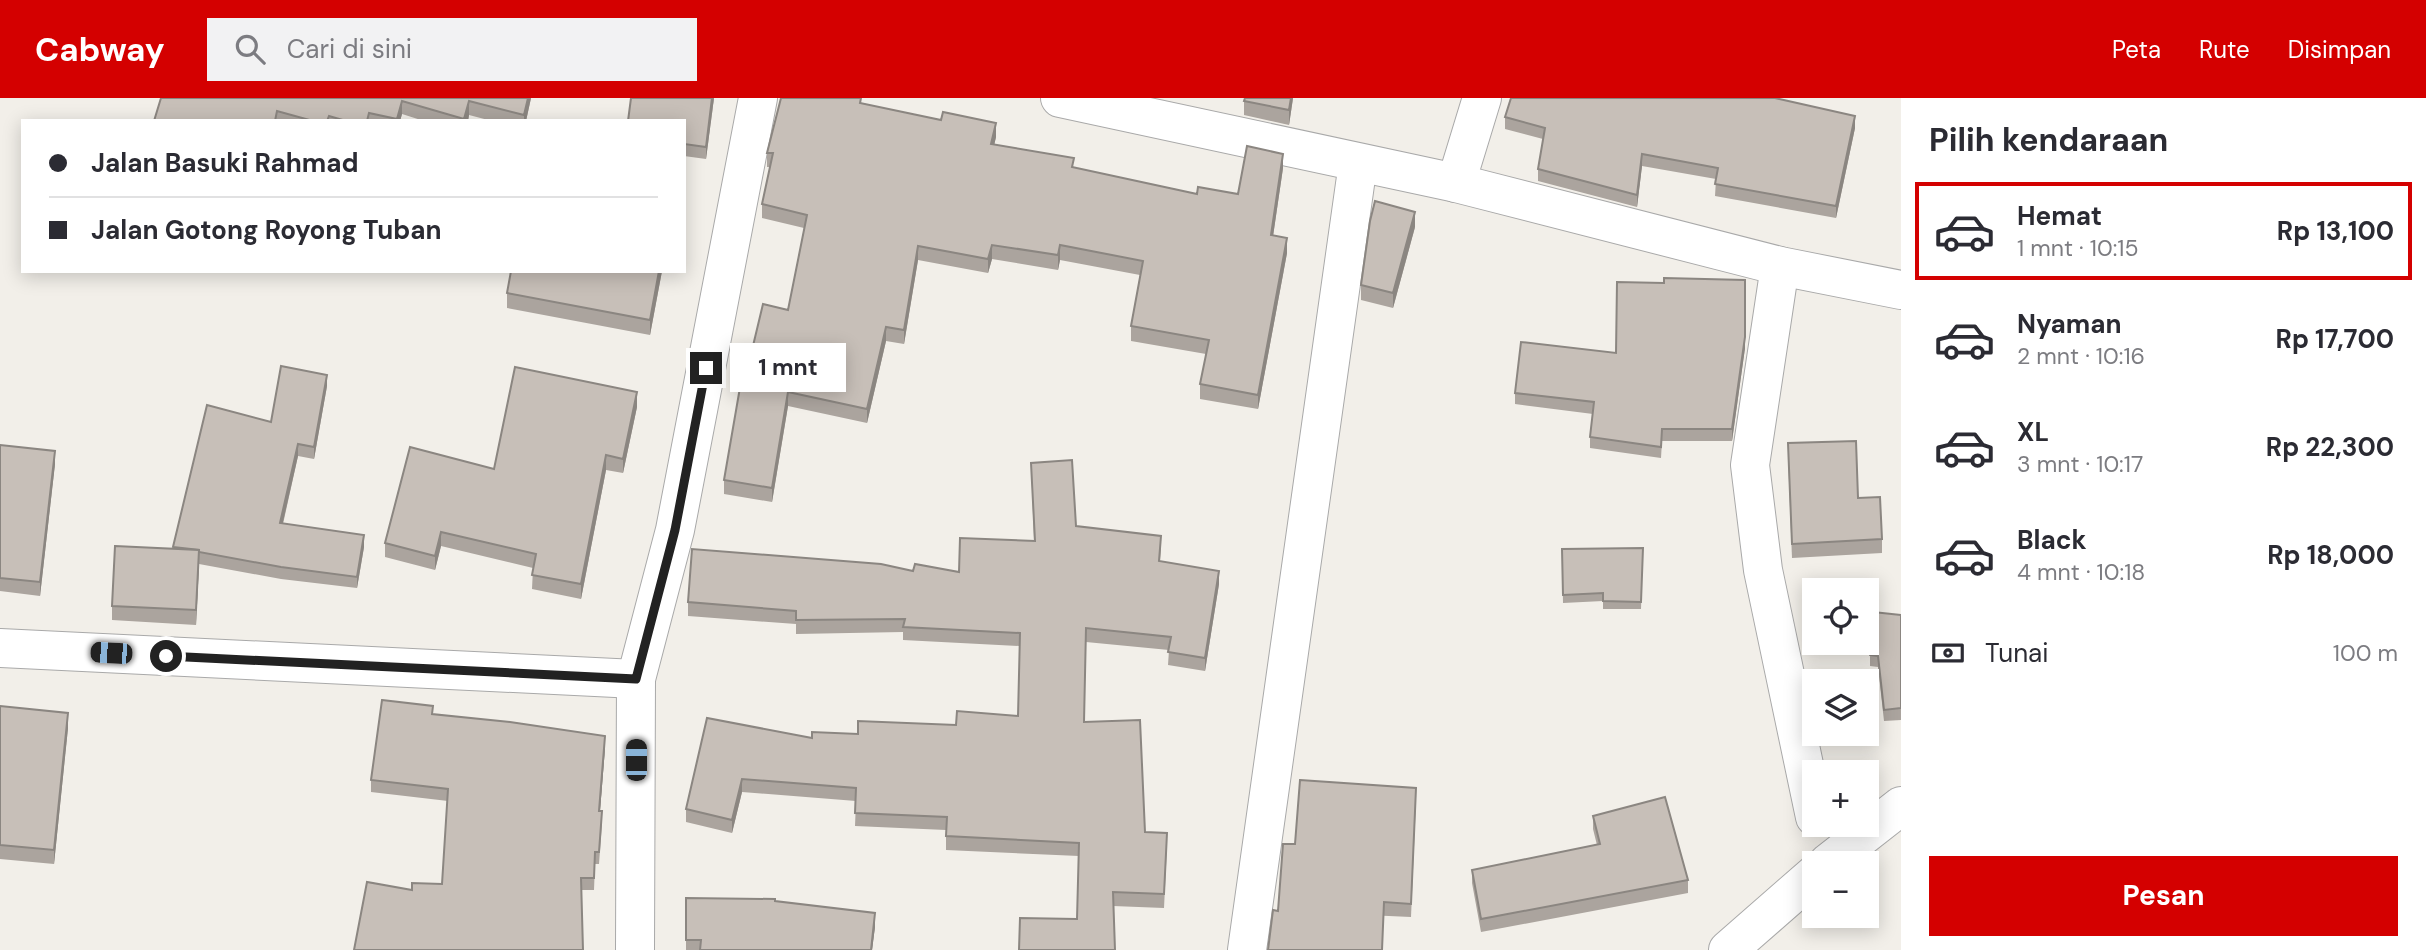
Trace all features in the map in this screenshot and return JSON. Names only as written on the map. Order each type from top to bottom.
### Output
[{"type":"street","points":[[635,950],[636,679],[675,530],[758,98]]},
{"type":"street","points":[[1060,98],[1456,183],[1780,266],[1901,290]]},
{"type":"street","points":[[1456,183],[1482,98]]},
{"type":"street","points":[[1247,950],[1358,163]]},
{"type":"street","points":[[1780,266],[1750,465],[1763,570],[1803,760]]},
{"type":"street","points":[[0,648],[636,679]]},
{"type":"street","points":[[1842,851],[1901,806]]},
{"type":"street","points":[[1728,950],[1802,885]]},
{"type":"building","points":[[161,98],[528,98],[524,115],[469,101],[464,119],[402,101],[397,119],[369,113],[368,119],[339,119],[329,116],[328,119],[306,119],[277,111],[275,119],[155,119]]},
{"type":"building","points":[[631,98],[712,98],[706,147],[686,144],[686,119],[628,119]]},
{"type":"building","points":[[781,98],[861,98],[860,103],[941,120],[943,112],[996,123],[991,144],[1074,158],[1072,167],[1197,194],[1198,187],[1238,194],[1247,146],[1283,154],[1271,235],[1287,238],[1258,395],[1200,384],[1209,340],[1131,326],[1143,261],[1060,245],[1058,255],[992,245],[988,259],[918,246],[904,330],[886,327],[867,409],[788,392],[772,488],[724,480],[743,370],[747,371],[763,304],[788,310],[807,215],[762,204],[773,153],[767,153]]},
{"type":"building","points":[[1245,98],[1291,98],[1289,110],[1244,101]]},
{"type":"building","points":[[1511,98],[1775,98],[1855,116],[1836,206],[1715,184],[1718,168],[1642,154],[1637,195],[1538,169],[1545,128],[1505,117]]},
{"type":"building","points":[[1375,201],[1415,212],[1393,293],[1361,285]]},
{"type":"building","points":[[511,273],[659,273],[650,320],[507,293]]},
{"type":"building","points":[[1664,278],[1745,280],[1745,337],[1732,429],[1662,429],[1661,447],[1590,437],[1594,402],[1515,393],[1521,342],[1616,353],[1617,282],[1664,283]]},
{"type":"building","points":[[281,366],[327,375],[314,447],[298,444],[280,523],[364,535],[357,577],[281,567],[173,547],[207,405],[271,422]]},
{"type":"building","points":[[515,367],[637,392],[623,459],[606,455],[581,584],[532,575],[536,554],[441,532],[435,556],[385,543],[410,447],[494,469]]},
{"type":"building","points":[[1856,441],[1858,498],[1880,497],[1882,539],[1792,544],[1788,443]]},
{"type":"building","points":[[0,445],[55,451],[40,582],[0,578]]},
{"type":"building","points":[[1072,460],[1076,526],[1161,536],[1159,561],[1219,571],[1205,658],[1168,652],[1171,637],[1086,628],[1084,722],[1140,720],[1145,832],[1167,833],[1164,894],[1113,892],[1115,950],[1019,950],[1020,918],[1077,919],[1079,843],[946,836],[947,817],[855,813],[856,788],[742,779],[732,820],[686,809],[707,718],[812,738],[812,732],[858,734],[858,721],[956,725],[957,711],[1018,716],[1020,633],[903,627],[905,619],[796,620],[796,611],[688,602],[692,549],[881,564],[913,571],[915,564],[959,572],[960,538],[1035,541],[1031,463]]},
{"type":"building","points":[[115,546],[199,550],[196,610],[112,606]]},
{"type":"building","points":[[1643,548],[1641,602],[1603,601],[1603,593],[1563,595],[1562,549]]},
{"type":"building","points":[[1879,613],[1901,615],[1901,708],[1884,710],[1878,656],[1870,655],[1879,655]]},
{"type":"building","points":[[382,700],[433,706],[432,714],[605,736],[599,811],[602,811],[599,852],[595,852],[594,878],[581,878],[583,950],[354,950],[367,882],[412,890],[412,883],[442,884],[448,789],[371,780]]},
{"type":"building","points":[[0,706],[68,713],[54,850],[0,845]]},
{"type":"building","points":[[1300,780],[1416,788],[1411,904],[1384,902],[1382,950],[1268,950],[1273,910],[1278,911],[1283,844],[1295,844]]},
{"type":"building","points":[[1665,797],[1688,880],[1481,919],[1472,870],[1600,844],[1593,816]]},
{"type":"building","points":[[686,898],[775,899],[875,913],[871,950],[700,950],[701,940],[686,940]]},
{"type":"route","points":[[166,656],[636,679],[675,530],[706,368]]}]
